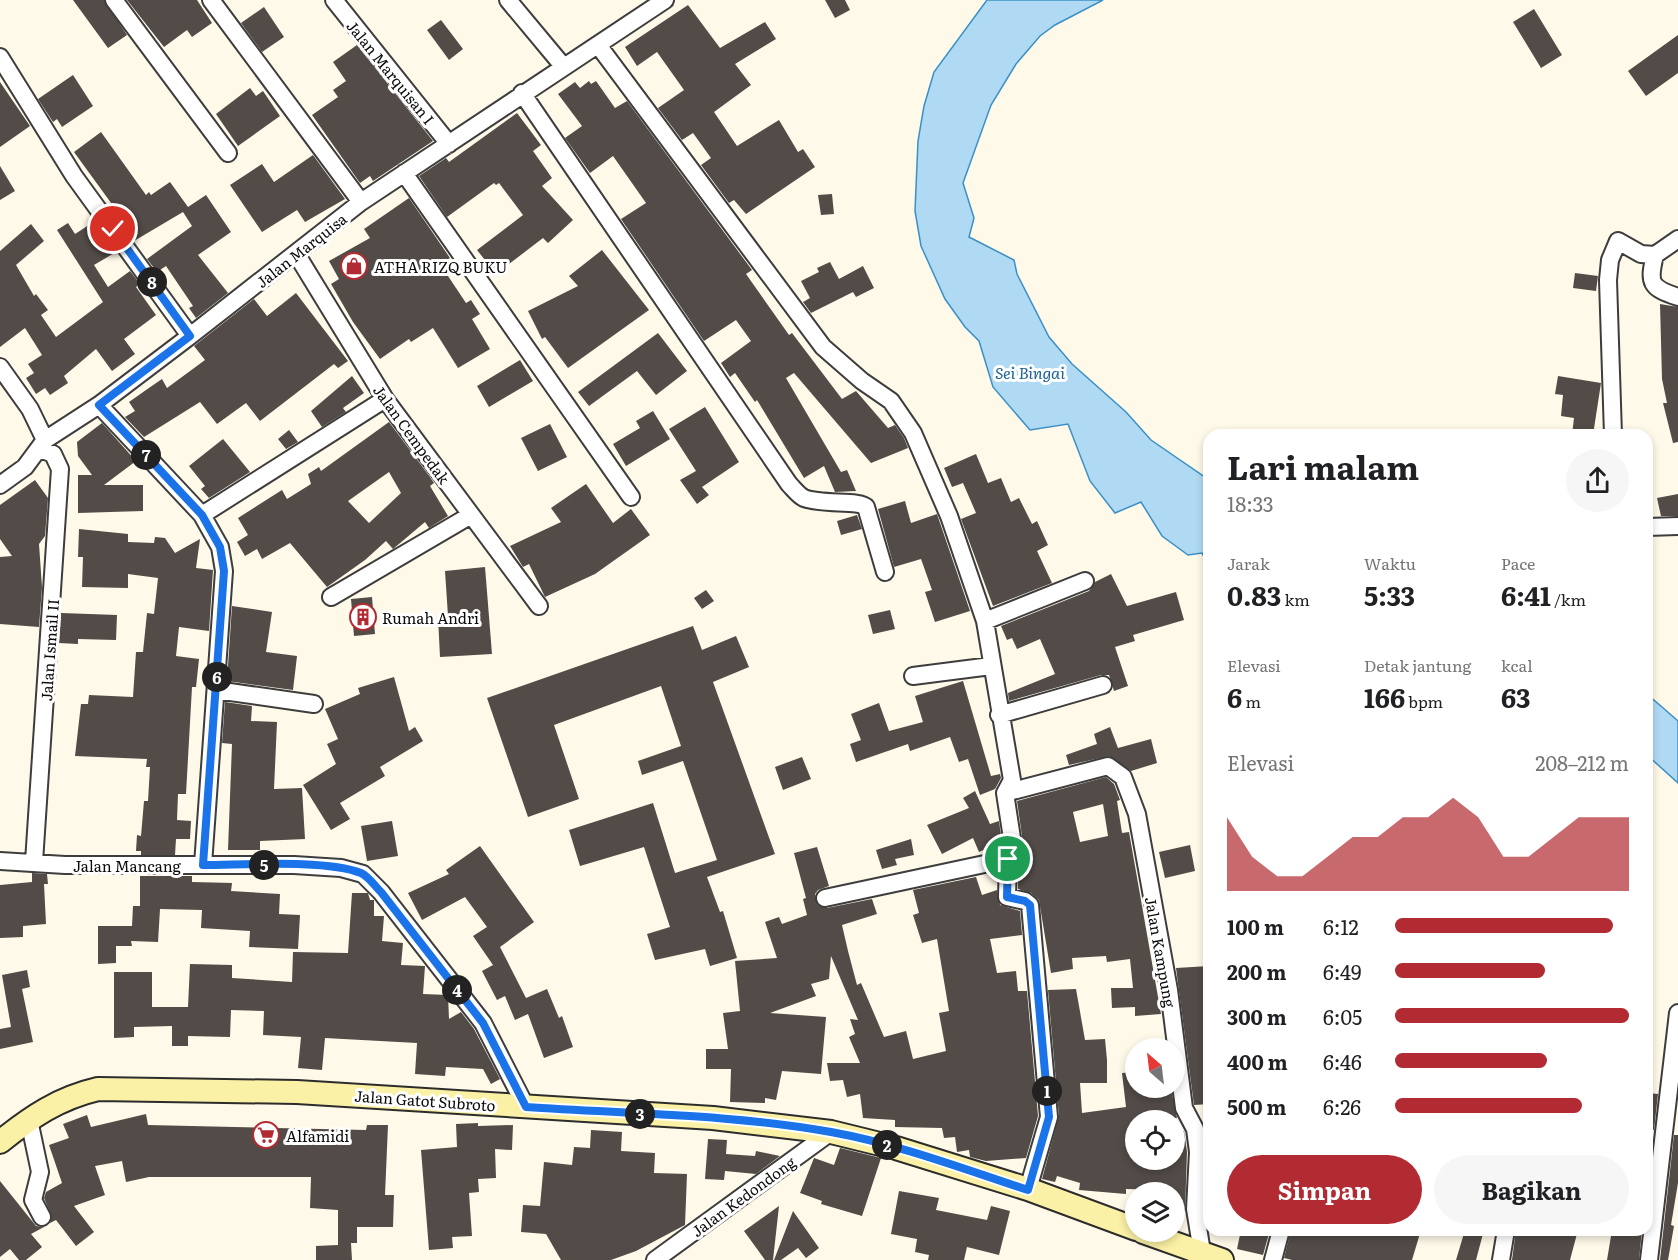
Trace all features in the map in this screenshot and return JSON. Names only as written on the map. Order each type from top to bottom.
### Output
[{"type":"main road","name":"Jalan Gatot Subroto","points":[[0,1142],[49,1106],[72,1095],[98,1089],[297,1092],[713,1118],[831,1132],[896,1148],[1028,1190],[1125,1225]]},
{"type":"main road","points":[[1172,1242],[1212,1256]]},
{"type":"street","points":[[114,0],[228,153]]},
{"type":"street","points":[[211,0],[361,202]]},
{"type":"street","name":"Jalan Marquisan I","points":[[334,0],[449,144]]},
{"type":"street","points":[[508,0],[563,66]]},
{"type":"street","name":"Jalan Marquisa","points":[[0,484],[25,467],[43,445],[297,255],[361,202],[664,0]]},
{"type":"street","points":[[598,45],[823,347],[861,381],[891,401],[913,433],[949,516],[985,621],[999,715],[1012,780],[1005,793],[1014,850],[1008,859],[1007,897],[1025,901],[1030,905],[1049,1117],[1028,1190]]},
{"type":"street","points":[[0,57],[74,176],[190,336]]},
{"type":"street","points":[[522,93],[789,484],[802,497],[817,502],[863,503],[885,572]]},
{"type":"street","points":[[404,173],[631,497]]},
{"type":"street","points":[[1613,429],[1608,280],[1610,260],[1618,241],[1641,254],[1655,255],[1678,239]]},
{"type":"street","name":"Jalan Cempedak","points":[[297,255],[385,399],[539,606]]},
{"type":"street","points":[[1655,255],[1651,278],[1653,284],[1657,290],[1678,297]]},
{"type":"street","points":[[0,367],[30,408],[43,445]]},
{"type":"street","points":[[202,515],[385,399]]},
{"type":"street","points":[[99,405],[202,515],[220,547],[224,571],[203,865]]},
{"type":"street","name":"Jalan Ismail II","points":[[34,862],[60,469],[53,454],[43,445]]},
{"type":"street","points":[[330,597],[471,515]]},
{"type":"street","points":[[1653,528],[1678,526]]},
{"type":"street","points":[[985,621],[1085,581]]},
{"type":"street","points":[[913,676],[991,666]]},
{"type":"street","points":[[999,715],[1102,685]]},
{"type":"street","points":[[216,690],[314,704]]},
{"type":"street","name":"Jalan Kampung","points":[[1005,793],[1108,766],[1123,777],[1137,814],[1169,990],[1184,1108],[1196,1129],[1198,1152],[1195,1209],[1203,1231]]},
{"type":"street","points":[[825,898],[1008,859]]},
{"type":"street","name":"Jalan Mancang","points":[[0,861],[65,865],[294,865],[340,868],[363,874],[381,892],[483,1023],[526,1107]]},
{"type":"street","points":[[1653,1219],[1678,1013]]},
{"type":"street","points":[[29,1120],[40,1172],[33,1200],[42,1217]]},
{"type":"street","name":"Jalan Kedondong","points":[[655,1260],[831,1132]]},
{"type":"street","name":"Jalan Kampung","points":[[1205,1236],[1212,1256]]},
{"type":"street","points":[[1273,1260],[1279,1236]]},
{"type":"street","points":[[1501,1260],[1505,1236]]},
{"type":"street","points":[[1648,1260],[1651,1236]]},
{"type":"water","name":"Sei Bingai","points":[[987,0],[1103,0],[1055,25],[1040,36],[1016,64],[991,105],[963,183],[974,218],[969,237],[1014,260],[1017,274],[1049,337],[1072,364],[1126,412],[1151,440],[1203,476],[1203,555],[1202,553],[1188,555],[1162,536],[1141,502],[1115,513],[1090,481],[1068,424],[1030,430],[993,387],[979,341],[965,327],[945,299],[921,246],[915,211],[918,141],[924,106],[934,72]]},
{"type":"water","points":[[1653,699],[1678,721],[1678,783],[1653,760]]},
{"type":"building","points":[[73,0],[104,0],[127,35],[108,48]]},
{"type":"building","points":[[127,0],[197,0],[212,23],[192,37],[187,30],[164,47]]},
{"type":"building","points":[[825,0],[845,0],[850,10],[835,18]]},
{"type":"building","points":[[688,5],[720,48],[765,22],[776,39],[735,64],[751,85],[714,112],[737,146],[779,120],[798,152],[803,149],[815,167],[746,214],[734,200],[729,203],[701,165],[711,158],[693,133],[682,140],[658,108],[684,90],[657,52],[637,66],[625,47]]},
{"type":"building","points":[[264,7],[284,37],[262,52],[241,23]]},
{"type":"building","points":[[1534,9],[1562,55],[1541,68],[1513,22]]},
{"type":"building","points":[[441,20],[463,49],[449,60],[427,30]]},
{"type":"building","points":[[1678,35],[1678,73],[1646,96],[1628,71]]},
{"type":"building","points":[[357,45],[433,141],[373,181],[370,176],[360,183],[312,115],[338,97],[333,90],[346,81],[333,62]]},
{"type":"building","points":[[73,75],[93,106],[62,127],[57,119],[53,122],[38,99]]},
{"type":"building","points":[[589,81],[591,84],[596,81],[615,108],[627,101],[752,270],[746,274],[789,335],[792,333],[842,399],[856,391],[888,428],[895,425],[904,438],[908,448],[871,463],[794,373],[786,378],[841,472],[847,470],[856,491],[835,492],[824,466],[804,478],[757,400],[755,402],[735,373],[730,377],[721,363],[751,341],[736,320],[704,341],[621,219],[646,203],[613,156],[590,173],[565,138],[582,126],[558,94],[575,82],[580,88]]},
{"type":"building","points":[[0,82],[30,126],[0,147]]},
{"type":"building","points":[[250,88],[256,96],[263,91],[280,116],[238,146],[216,114]]},
{"type":"building","points":[[517,113],[541,145],[533,151],[552,178],[542,186],[573,220],[548,243],[543,238],[496,274],[477,250],[523,215],[499,183],[496,185],[494,183],[447,217],[419,176],[446,158],[449,162]]},
{"type":"building","points":[[101,132],[146,195],[149,192],[151,195],[170,182],[188,207],[206,195],[231,232],[198,255],[228,293],[196,318],[189,308],[193,306],[166,266],[157,272],[147,259],[192,226],[183,212],[134,241],[119,220],[122,218],[74,152]]},
{"type":"building","points":[[313,155],[345,199],[305,222],[297,210],[262,232],[230,185],[262,164],[274,182]]},
{"type":"building","points":[[0,166],[15,191],[0,200]]},
{"type":"building","points":[[832,194],[834,214],[821,215],[818,195]]},
{"type":"building","points":[[409,198],[450,258],[440,264],[466,303],[471,300],[480,314],[472,319],[490,349],[458,368],[433,328],[411,342],[409,339],[380,359],[353,322],[331,284],[339,279],[329,261],[370,238],[364,229]]},
{"type":"building","points":[[68,223],[75,234],[92,223],[99,234],[102,232],[116,252],[94,265],[108,287],[130,271],[140,284],[136,287],[156,315],[124,339],[135,354],[112,371],[96,349],[64,376],[68,383],[50,395],[45,388],[36,394],[26,378],[34,373],[28,364],[42,355],[25,328],[0,347],[0,251],[31,224],[44,241],[16,265],[34,296],[36,294],[48,310],[41,315],[56,337],[103,302],[57,230]]},
{"type":"building","points":[[602,250],[649,310],[568,368],[545,337],[542,339],[528,311],[578,286],[569,276]]},
{"type":"building","points":[[830,262],[839,279],[863,266],[874,288],[856,297],[853,292],[811,313],[803,302],[810,298],[801,281],[819,272],[817,268]]},
{"type":"building","points":[[1575,273],[1598,276],[1596,291],[1573,288]]},
{"type":"building","points":[[296,293],[348,361],[338,368],[334,364],[260,421],[246,403],[217,424],[200,402],[144,437],[125,417],[135,411],[129,402],[162,379],[167,388],[205,360],[194,346],[254,299],[267,316]]},
{"type":"building","points":[[1660,304],[1678,307],[1678,442],[1673,443],[1663,403],[1667,403],[1662,379]]},
{"type":"building","points":[[658,333],[687,371],[656,395],[637,371],[589,406],[578,392]]},
{"type":"building","points":[[520,360],[533,381],[489,407],[477,386]]},
{"type":"building","points":[[352,376],[364,393],[343,408],[346,412],[322,427],[311,411]]},
{"type":"building","points":[[1558,376],[1601,383],[1594,429],[1573,429],[1574,418],[1561,416],[1563,395],[1555,394]]},
{"type":"building","points":[[705,407],[739,462],[702,487],[709,495],[697,504],[680,480],[696,471],[669,429]]},
{"type":"building","points":[[653,411],[670,439],[626,466],[613,444],[640,428],[636,421]]},
{"type":"building","points":[[389,422],[434,483],[430,486],[448,516],[429,528],[425,522],[393,549],[386,541],[365,560],[327,587],[290,543],[262,559],[257,549],[245,556],[237,542],[248,535],[238,518],[282,490],[287,499],[311,484],[308,474],[319,467],[321,471]],"holes":[[[389,472],[401,493],[369,523],[348,501]]]},
{"type":"building","points":[[102,423],[136,461],[104,485],[143,485],[143,511],[78,513],[78,475],[92,475],[78,456],[77,442]]},
{"type":"building","points":[[550,424],[567,457],[538,471],[521,438]]},
{"type":"building","points":[[289,430],[298,442],[286,449],[278,439]]},
{"type":"building","points":[[223,439],[250,472],[209,498],[201,489],[205,486],[189,466]]},
{"type":"building","points":[[976,454],[988,483],[1001,478],[1011,502],[1019,498],[1032,524],[1037,521],[1048,545],[1037,551],[1052,583],[993,606],[961,519],[976,513],[963,483],[952,487],[944,468]]},
{"type":"building","points":[[35,480],[48,498],[45,536],[39,544],[42,587],[39,627],[0,624],[0,557],[12,556],[0,539],[0,505]]},
{"type":"building","points":[[586,484],[613,523],[631,509],[650,535],[595,574],[545,597],[529,564],[523,567],[510,546],[561,522],[551,508]]},
{"type":"building","points":[[1678,494],[1678,516],[1661,516],[1657,498]]},
{"type":"building","points":[[905,501],[911,523],[937,514],[970,611],[935,622],[925,592],[932,590],[921,559],[894,567],[878,509]]},
{"type":"building","points":[[857,515],[862,529],[841,535],[837,521]]},
{"type":"building","points":[[79,529],[128,534],[128,542],[154,543],[155,537],[165,538],[175,553],[200,539],[196,568],[213,570],[209,631],[179,627],[176,656],[199,659],[196,687],[192,687],[186,794],[178,794],[177,820],[191,821],[190,839],[176,839],[175,855],[141,855],[141,851],[136,851],[137,835],[141,836],[144,801],[148,801],[150,767],[146,767],[147,759],[75,756],[81,704],[88,704],[89,695],[133,697],[136,652],[143,652],[147,613],[154,614],[158,578],[128,574],[128,588],[82,587],[83,557],[78,557]]},
{"type":"building","points":[[485,567],[492,654],[440,657],[438,617],[448,616],[445,571]]},
{"type":"building","points":[[1111,574],[1127,606],[1176,592],[1184,620],[1133,635],[1135,641],[1115,647],[1128,686],[1114,691],[1109,675],[1101,675],[1009,701],[1008,693],[1055,674],[1040,639],[1017,649],[1012,638],[1007,640],[1001,626],[1089,591],[1095,582]]},
{"type":"building","points":[[706,590],[714,601],[702,609],[694,598]]},
{"type":"building","name":"Rumah Andri","points":[[372,597],[375,634],[354,636],[351,599]]},
{"type":"building","points":[[232,606],[272,612],[266,652],[297,656],[293,690],[227,681]]},
{"type":"building","points":[[890,610],[895,629],[873,634],[868,615]]},
{"type":"building","points":[[61,613],[117,615],[116,640],[78,639],[78,644],[59,643]]},
{"type":"building","points":[[693,626],[702,650],[736,636],[749,667],[713,682],[775,854],[707,877],[720,912],[723,911],[737,958],[710,966],[705,949],[655,960],[647,934],[670,927],[644,847],[580,866],[569,830],[653,803],[675,873],[717,860],[683,761],[642,775],[638,761],[681,746],[661,686],[554,725],[579,799],[528,817],[487,698]]},
{"type":"building","points":[[394,677],[409,731],[415,727],[423,741],[380,767],[385,776],[340,803],[350,819],[331,830],[303,785],[336,764],[327,744],[338,739],[325,709],[360,694],[358,688]]},
{"type":"building","points":[[963,681],[991,776],[1000,774],[1001,778],[995,789],[980,795],[968,759],[959,762],[950,737],[910,751],[908,744],[856,762],[850,744],[861,740],[851,714],[879,703],[889,731],[923,722],[915,696]]},
{"type":"building","points":[[225,702],[252,706],[251,721],[277,722],[274,789],[302,788],[305,839],[260,841],[260,850],[228,850],[232,744],[222,743]]},
{"type":"building","points":[[1110,727],[1118,748],[1151,739],[1157,763],[1131,771],[1109,756],[1069,765],[1066,755],[1097,744],[1094,734]]},
{"type":"building","points":[[802,757],[811,779],[783,790],[775,767]]},
{"type":"building","points":[[1106,777],[1114,784],[1120,800],[1117,801],[1122,833],[1129,832],[1161,1014],[1135,1016],[1135,1007],[1112,1008],[1111,988],[1133,988],[1130,959],[1107,962],[1106,956],[1072,958],[1073,969],[1051,973],[1039,900],[1031,893],[1018,889],[1018,863],[1024,850],[1017,801]],"holes":[[[1103,804],[1108,836],[1080,842],[1073,812]]]},
{"type":"building","points":[[975,791],[990,824],[999,821],[1002,842],[979,852],[973,838],[942,854],[927,825],[969,808],[963,798]]},
{"type":"building","points":[[392,821],[398,856],[367,861],[361,826]]},
{"type":"building","points":[[911,839],[914,855],[895,859],[897,865],[882,869],[876,850]]},
{"type":"building","points":[[1190,845],[1195,871],[1165,878],[1159,852]]},
{"type":"building","points":[[480,846],[534,922],[500,947],[526,998],[547,989],[559,1018],[562,1016],[573,1047],[544,1058],[528,1014],[515,1020],[505,996],[497,1000],[482,971],[493,965],[473,936],[487,927],[465,897],[422,920],[408,893],[449,874],[446,870]]},
{"type":"building","points":[[817,847],[829,886],[818,890],[815,894],[818,905],[827,908],[872,899],[877,914],[842,925],[848,951],[857,985],[861,983],[884,1037],[906,1031],[913,1059],[946,1051],[939,1013],[949,1011],[937,939],[922,943],[913,915],[919,913],[913,890],[976,877],[982,895],[997,890],[1000,905],[1020,911],[1022,935],[990,939],[997,973],[1016,971],[1018,991],[1027,991],[1038,1116],[1026,1158],[986,1161],[970,1157],[969,1150],[957,1152],[955,1137],[944,1138],[942,1128],[895,1127],[895,1120],[863,1118],[860,1094],[847,1097],[843,1080],[830,1081],[827,1063],[860,1063],[849,1037],[855,1034],[850,1019],[858,1020],[831,956],[829,979],[811,984],[816,996],[770,1013],[826,1017],[821,1074],[782,1071],[776,1100],[765,1098],[765,1103],[730,1102],[731,1069],[706,1069],[706,1049],[728,1049],[723,1013],[740,1011],[735,961],[777,958],[765,922],[779,917],[782,924],[807,915],[803,899],[806,898],[794,853]]},
{"type":"building","points":[[32,873],[47,874],[48,884],[44,884],[46,924],[23,926],[23,937],[0,938],[0,885],[32,882]]},
{"type":"building","points":[[140,876],[192,876],[192,882],[232,883],[231,891],[280,894],[279,914],[300,915],[298,949],[249,947],[250,931],[201,928],[202,910],[160,909],[158,942],[131,941],[132,946],[116,946],[116,963],[98,964],[98,926],[132,926],[133,906],[140,906]]},
{"type":"building","points":[[352,893],[368,893],[370,900],[374,900],[374,916],[384,916],[382,941],[403,943],[401,965],[425,966],[423,994],[448,995],[449,1019],[461,1012],[474,1029],[500,1079],[491,1084],[483,1069],[446,1067],[445,1076],[415,1074],[417,1043],[325,1038],[322,1070],[298,1068],[301,1037],[263,1035],[264,1011],[231,1010],[230,1037],[188,1036],[188,1046],[172,1046],[172,1026],[134,1027],[134,1037],[114,1038],[114,972],[152,972],[152,1007],[188,1007],[190,964],[232,965],[232,978],[292,982],[293,952],[348,953]]},
{"type":"building","points":[[1203,966],[1203,1104],[1194,1105],[1176,968]]},
{"type":"building","points":[[27,970],[30,987],[22,989],[33,1042],[0,1049],[0,1029],[11,1027],[2,975]]},
{"type":"building","points":[[1076,989],[1085,1040],[1105,1039],[1107,1083],[1080,1083],[1082,1113],[1126,1107],[1122,1073],[1125,1073],[1125,1098],[1173,1098],[1175,1110],[1125,1110],[1125,1170],[1185,1170],[1185,1138],[1187,1152],[1185,1212],[1185,1182],[1125,1182],[1125,1194],[1079,1190],[1080,1183],[1057,1176],[1055,1182],[1042,1179],[1059,1116],[1048,990]]},
{"type":"building","points":[[1653,1094],[1658,1094],[1653,1130]]},
{"type":"building","points":[[146,1114],[148,1125],[366,1130],[367,1125],[388,1125],[385,1195],[394,1195],[393,1227],[357,1227],[357,1243],[351,1243],[352,1260],[316,1260],[316,1246],[338,1245],[338,1210],[310,1208],[311,1177],[149,1177],[126,1182],[122,1161],[95,1166],[105,1195],[74,1206],[94,1232],[76,1246],[56,1220],[50,1223],[52,1217],[44,1198],[46,1192],[62,1183],[49,1145],[69,1138],[63,1124],[87,1115],[91,1127]]},
{"type":"building","points":[[478,1123],[478,1126],[513,1125],[512,1150],[495,1149],[496,1178],[478,1179],[479,1192],[469,1193],[472,1236],[452,1237],[453,1248],[429,1250],[421,1150],[457,1147],[456,1124]]},
{"type":"building","points":[[591,1130],[622,1132],[621,1151],[655,1153],[654,1173],[687,1174],[685,1225],[636,1251],[611,1260],[561,1260],[546,1234],[521,1232],[523,1205],[540,1206],[544,1162],[572,1165],[574,1147],[590,1148]]},
{"type":"building","points":[[1674,1135],[1678,1135],[1678,1183],[1671,1225],[1674,1226],[1668,1260],[1660,1260]]},
{"type":"building","points":[[708,1139],[727,1140],[726,1154],[755,1156],[756,1151],[780,1156],[756,1174],[725,1171],[724,1180],[705,1179]]},
{"type":"building","points":[[840,1148],[881,1158],[862,1216],[821,1204],[822,1201],[800,1193],[814,1158],[834,1165]]},
{"type":"building","points":[[0,1181],[36,1226],[44,1227],[31,1234],[42,1247],[26,1260],[19,1260],[10,1249],[0,1257]]},
{"type":"building","points":[[899,1191],[939,1198],[936,1210],[987,1220],[991,1206],[1010,1211],[999,1255],[967,1247],[964,1260],[928,1260],[929,1255],[915,1252],[917,1239],[891,1234]]},
{"type":"building","points":[[779,1206],[773,1260],[765,1260],[744,1231]]},
{"type":"building","points":[[793,1211],[819,1248],[806,1258],[798,1248],[781,1260],[774,1260]]},
{"type":"building","points":[[1240,1236],[1268,1236],[1263,1255],[1237,1249]]},
{"type":"building","points":[[1290,1236],[1419,1236],[1412,1260],[1292,1260],[1284,1258]]},
{"type":"building","points":[[1463,1236],[1482,1236],[1476,1260],[1456,1260]]},
{"type":"building","points":[[1515,1236],[1576,1236],[1570,1260],[1512,1260]]},
{"type":"building","points":[[1611,1236],[1641,1236],[1639,1260],[1607,1260]]},
{"type":"place","name":"ATHA RIZQ BUKU","points":[[354,266]]},
{"type":"place","name":"Rumah Andri","points":[[363,617]]},
{"type":"place","name":"Alfamidi","points":[[266,1135]]},
{"type":"route","points":[[113,229],[190,336],[99,405],[202,515],[220,547],[224,571],[203,865],[294,865],[340,868],[363,874],[381,892],[483,1023],[526,1107],[713,1118],[831,1132],[896,1148],[1028,1190],[1049,1117],[1030,905],[1025,901],[1007,897],[1008,859]]}]
